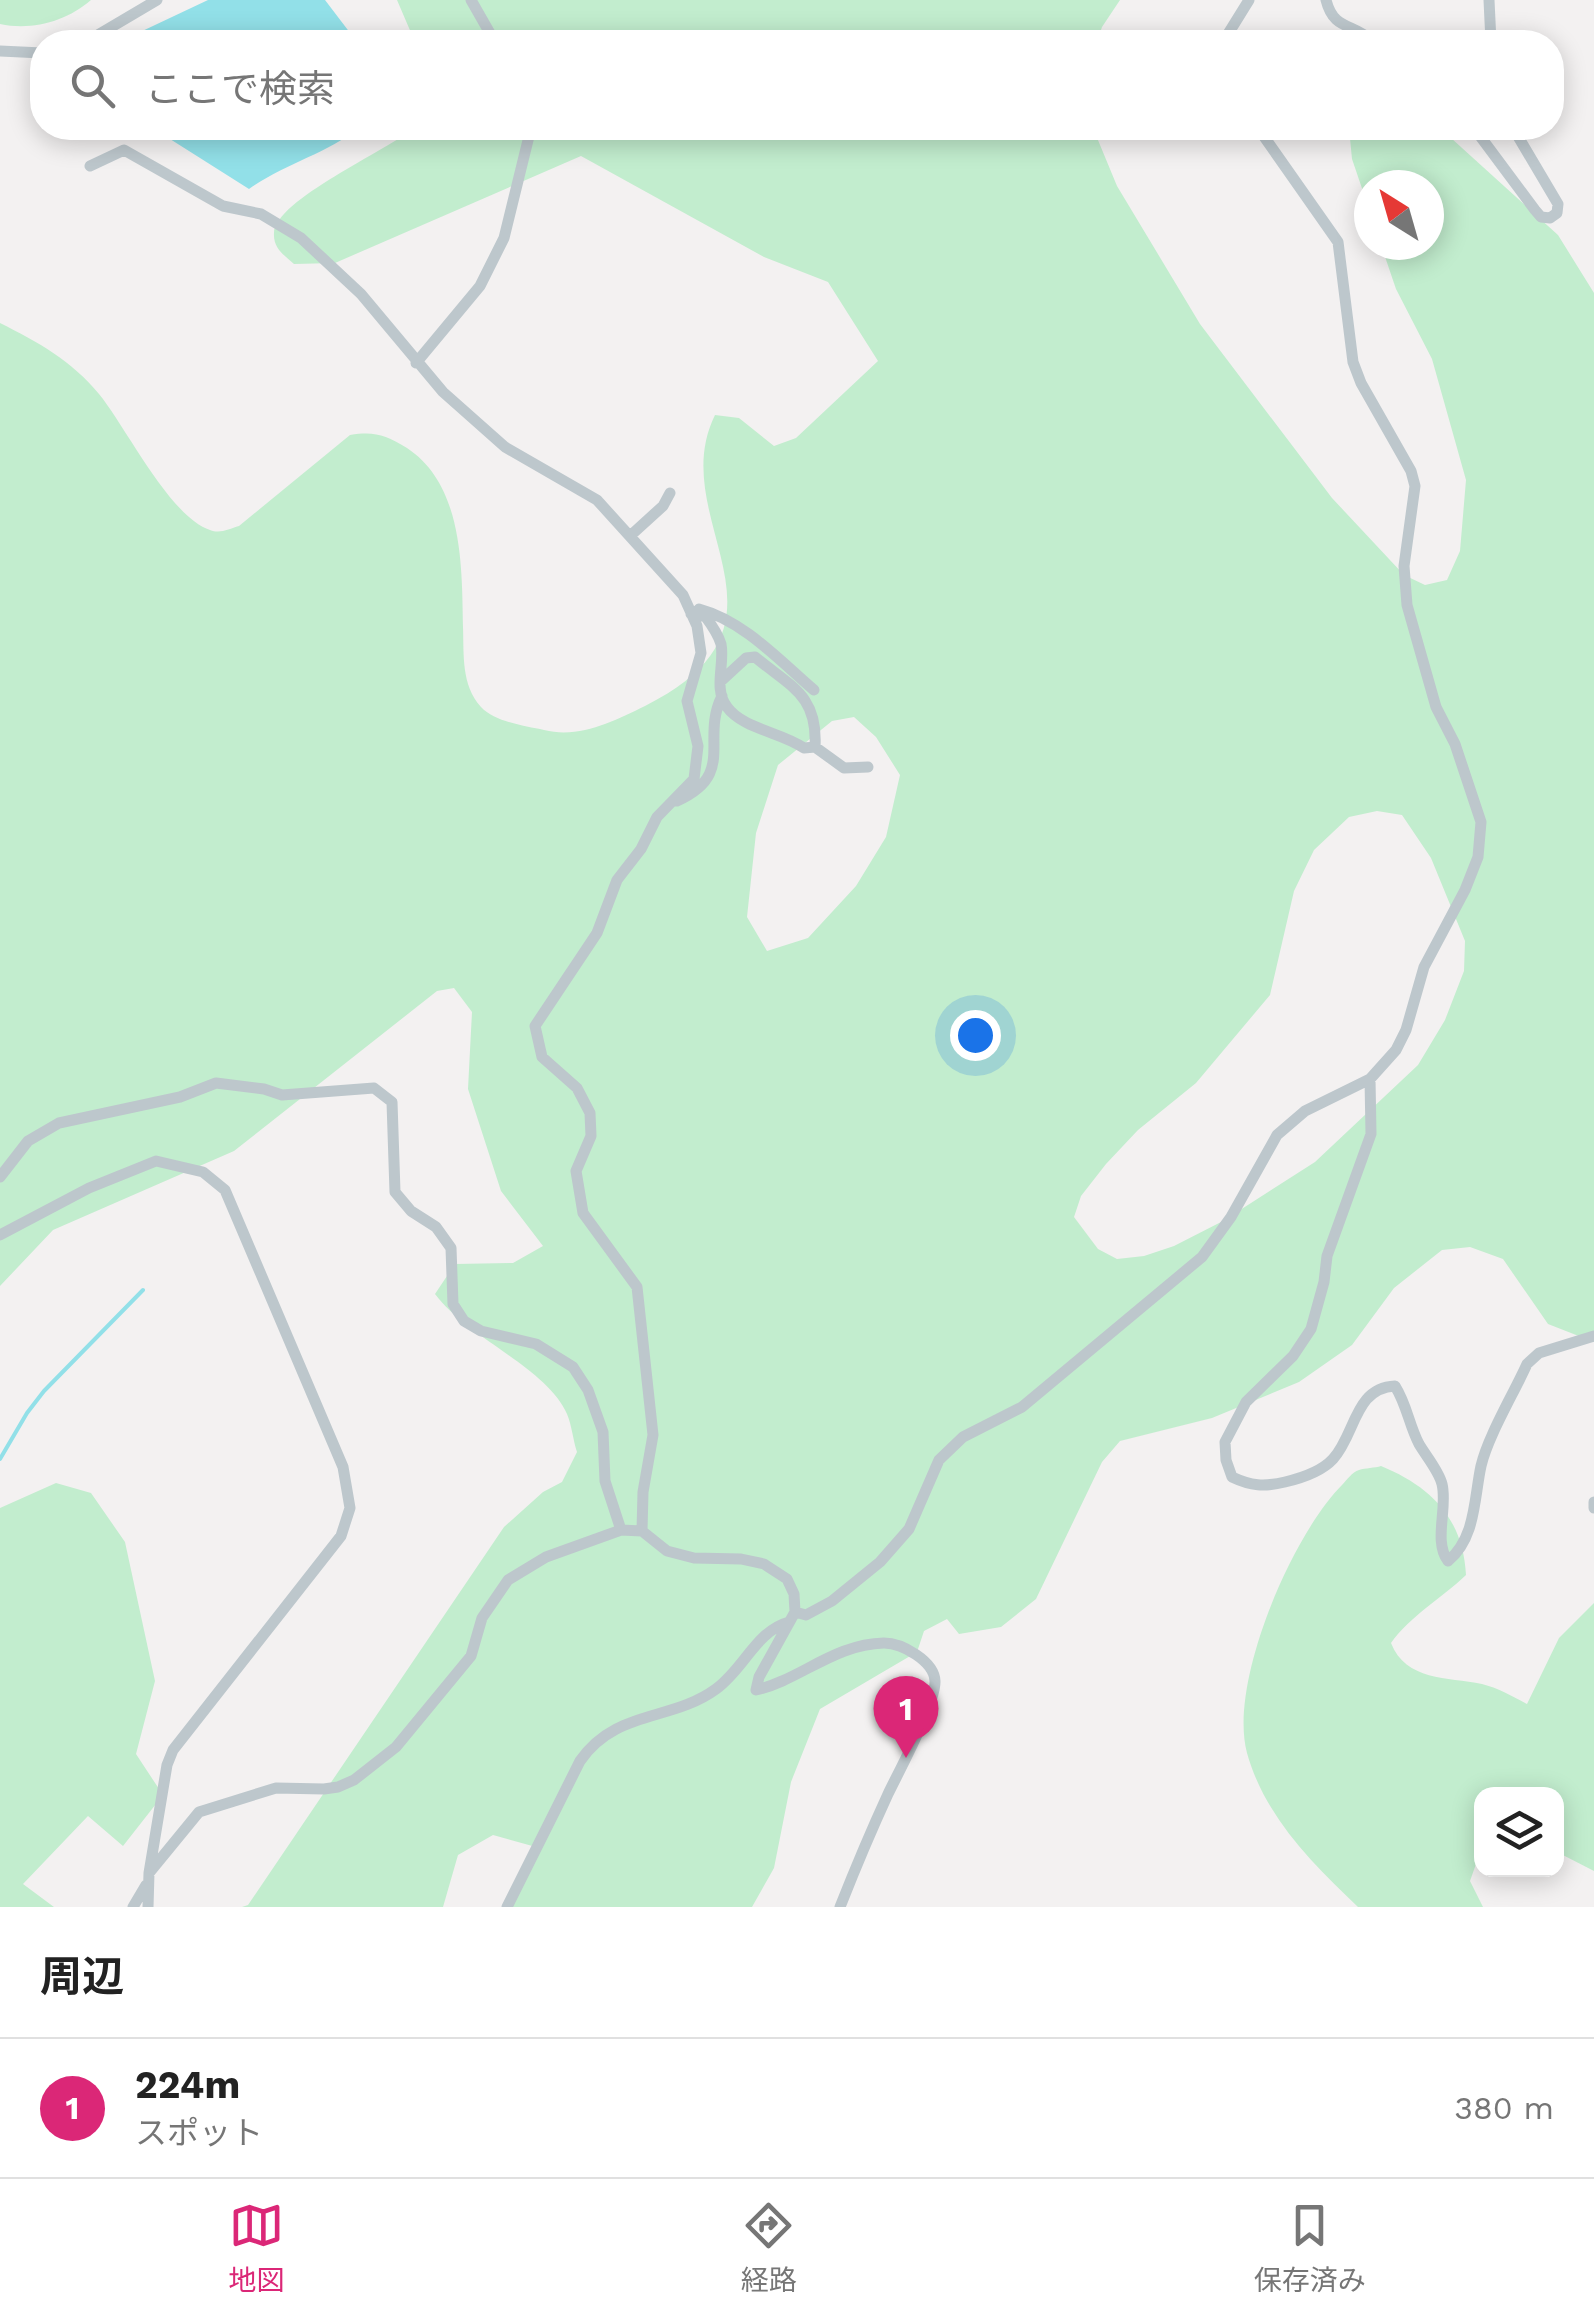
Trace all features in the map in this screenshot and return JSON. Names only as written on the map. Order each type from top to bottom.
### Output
[{"type":"street","points":[[106,30],[156,0]]},
{"type":"street","points":[[471,0],[488,30]]},
{"type":"street","points":[[1231,30],[1249,0]]},
{"type":"street","points":[[1326,0],[1336,22],[1353,30]]},
{"type":"street","points":[[1489,0],[1490,30]]},
{"type":"street","points":[[0,51],[30,52]]},
{"type":"street","points":[[416,363],[480,286],[504,238],[528,140]]},
{"type":"street","points":[[508,1907],[593,1742],[621,1725],[714,1691],[772,1627],[806,1615],[832,1600],[880,1562],[908,1529],[939,1460],[963,1437],[1022,1407],[1202,1257],[1231,1217],[1276,1135],[1305,1111],[1370,1079],[1390,1058],[1406,1030],[1424,967],[1466,890],[1478,857],[1481,822],[1473,789],[1436,707],[1407,605],[1404,566],[1415,486],[1411,471],[1353,362],[1338,242],[1266,140]]},
{"type":"street","points":[[1483,140],[1534,210],[1541,217],[1550,218],[1558,204],[1521,140]]},
{"type":"street","points":[[90,166],[124,150],[223,206],[261,214],[301,238],[360,294],[443,392],[505,447],[597,500],[683,596],[697,626],[701,653],[687,701],[698,746],[694,779],[657,816],[640,849],[617,880],[598,933],[535,1026],[542,1057],[576,1088],[590,1114],[590,1136],[576,1171],[583,1213],[637,1286],[652,1435],[643,1492],[642,1531]]},
{"type":"street","points":[[630,536],[663,506],[670,493]]},
{"type":"street","points":[[691,614],[700,609],[717,614],[756,640],[814,690]]},
{"type":"street","points":[[691,614],[704,616],[721,644],[720,682],[727,708],[748,723],[790,738],[804,748],[815,747],[844,768],[868,768]]},
{"type":"street","points":[[720,682],[746,658],[756,657],[809,702],[816,725],[815,747]]},
{"type":"street","points":[[668,805],[696,792],[712,773],[715,710],[722,696]]},
{"type":"street","points":[[1370,1079],[1371,1134],[1327,1256],[1312,1329],[1293,1356],[1246,1402],[1225,1442],[1232,1476],[1264,1487],[1313,1474],[1339,1451],[1363,1402],[1380,1387],[1395,1386],[1417,1440],[1442,1483],[1442,1542],[1448,1561],[1466,1535],[1478,1502],[1481,1464],[1527,1364],[1539,1353],[1594,1336]]},
{"type":"street","points":[[0,1177],[28,1141],[59,1123],[180,1098],[216,1083],[282,1095],[374,1088],[392,1102],[394,1192],[411,1211],[436,1227],[451,1248],[453,1304],[464,1321],[481,1331],[536,1344],[573,1366],[588,1390],[602,1432],[605,1481],[621,1530]]},
{"type":"street","points":[[0,1235],[89,1188],[156,1161],[203,1172],[224,1190],[344,1468],[350,1508],[341,1536],[173,1750],[167,1765],[148,1878],[148,1907]]},
{"type":"street","points":[[133,1907],[148,1878],[199,1812],[276,1788],[338,1788],[354,1780],[396,1747],[471,1656],[482,1618],[508,1580],[546,1557],[621,1530],[642,1531],[668,1551],[694,1558],[764,1564],[787,1578],[794,1594],[792,1617],[759,1677],[756,1690],[775,1686],[806,1666],[857,1646],[885,1643],[902,1645],[936,1678],[913,1741],[840,1907]]},
{"type":"green space","points":[[0,0],[91,0],[60,19],[12,26],[0,24]]},
{"type":"green space","points":[[397,0],[1120,0],[1101,30],[410,30]]},
{"type":"green space","points":[[396,140],[1098,140],[1117,186],[1200,324],[1332,498],[1404,575],[1425,585],[1447,580],[1460,551],[1466,480],[1432,359],[1396,289],[1386,260],[1444,260],[1444,170],[1356,170],[1350,140],[1453,140],[1558,235],[1594,293],[1594,1342],[1548,1324],[1503,1259],[1470,1247],[1442,1250],[1394,1288],[1352,1345],[1299,1382],[1212,1418],[1120,1441],[1102,1462],[1036,1599],[1001,1627],[959,1634],[947,1619],[924,1631],[917,1652],[820,1709],[791,1782],[774,1868],[752,1907],[509,1907],[536,1847],[493,1835],[458,1855],[443,1907],[242,1907],[248,1905],[504,1527],[543,1492],[562,1482],[577,1452],[569,1419],[557,1397],[525,1367],[449,1310],[435,1294],[455,1264],[513,1263],[543,1246],[501,1191],[468,1089],[472,1012],[454,988],[437,991],[234,1151],[53,1230],[0,1286],[0,323],[54,353],[89,382],[164,490],[195,522],[210,530],[239,526],[350,435],[380,435],[407,448],[439,483],[456,528],[465,669],[470,689],[481,707],[502,720],[557,732],[596,727],[645,706],[694,674],[720,640],[727,605],[724,569],[706,493],[704,454],[715,415],[739,418],[774,446],[796,438],[878,361],[828,282],[764,257],[581,156],[335,263],[294,264],[275,243],[274,233],[279,220],[312,191]],"holes":[[[854,717],[876,737],[900,775],[886,837],[856,886],[808,938],[767,951],[747,917],[756,833],[778,765],[832,721]],[[1377,811],[1402,815],[1431,858],[1465,941],[1464,971],[1445,1020],[1418,1065],[1315,1162],[1223,1221],[1174,1246],[1144,1256],[1117,1259],[1098,1249],[1074,1217],[1081,1196],[1138,1130],[1196,1083],[1270,995],[1294,891],[1314,850],[1349,817]]]},
{"type":"green space","points":[[1381,1466],[1430,1495],[1451,1521],[1464,1555],[1466,1575],[1391,1643],[1398,1655],[1417,1671],[1488,1686],[1527,1704],[1559,1638],[1594,1603],[1594,1871],[1564,1856],[1564,1787],[1474,1787],[1474,1870],[1470,1881],[1483,1907],[1358,1907],[1307,1856],[1265,1798],[1247,1753],[1244,1723],[1256,1651],[1285,1573],[1303,1538],[1342,1485],[1361,1469]]},
{"type":"green space","points":[[56,1483],[91,1493],[125,1542],[155,1681],[136,1754],[163,1795],[123,1846],[88,1816],[23,1884],[54,1907],[0,1907],[0,1508]]},
{"type":"water","points":[[208,0],[325,0],[348,30],[144,30]]},
{"type":"water","points":[[172,140],[341,140],[276,173],[249,189]]},
{"type":"waterway","points":[[0,1459],[44,1391],[143,1290]]},
{"type":"place","name":"224m","points":[[906,1758]]}]
